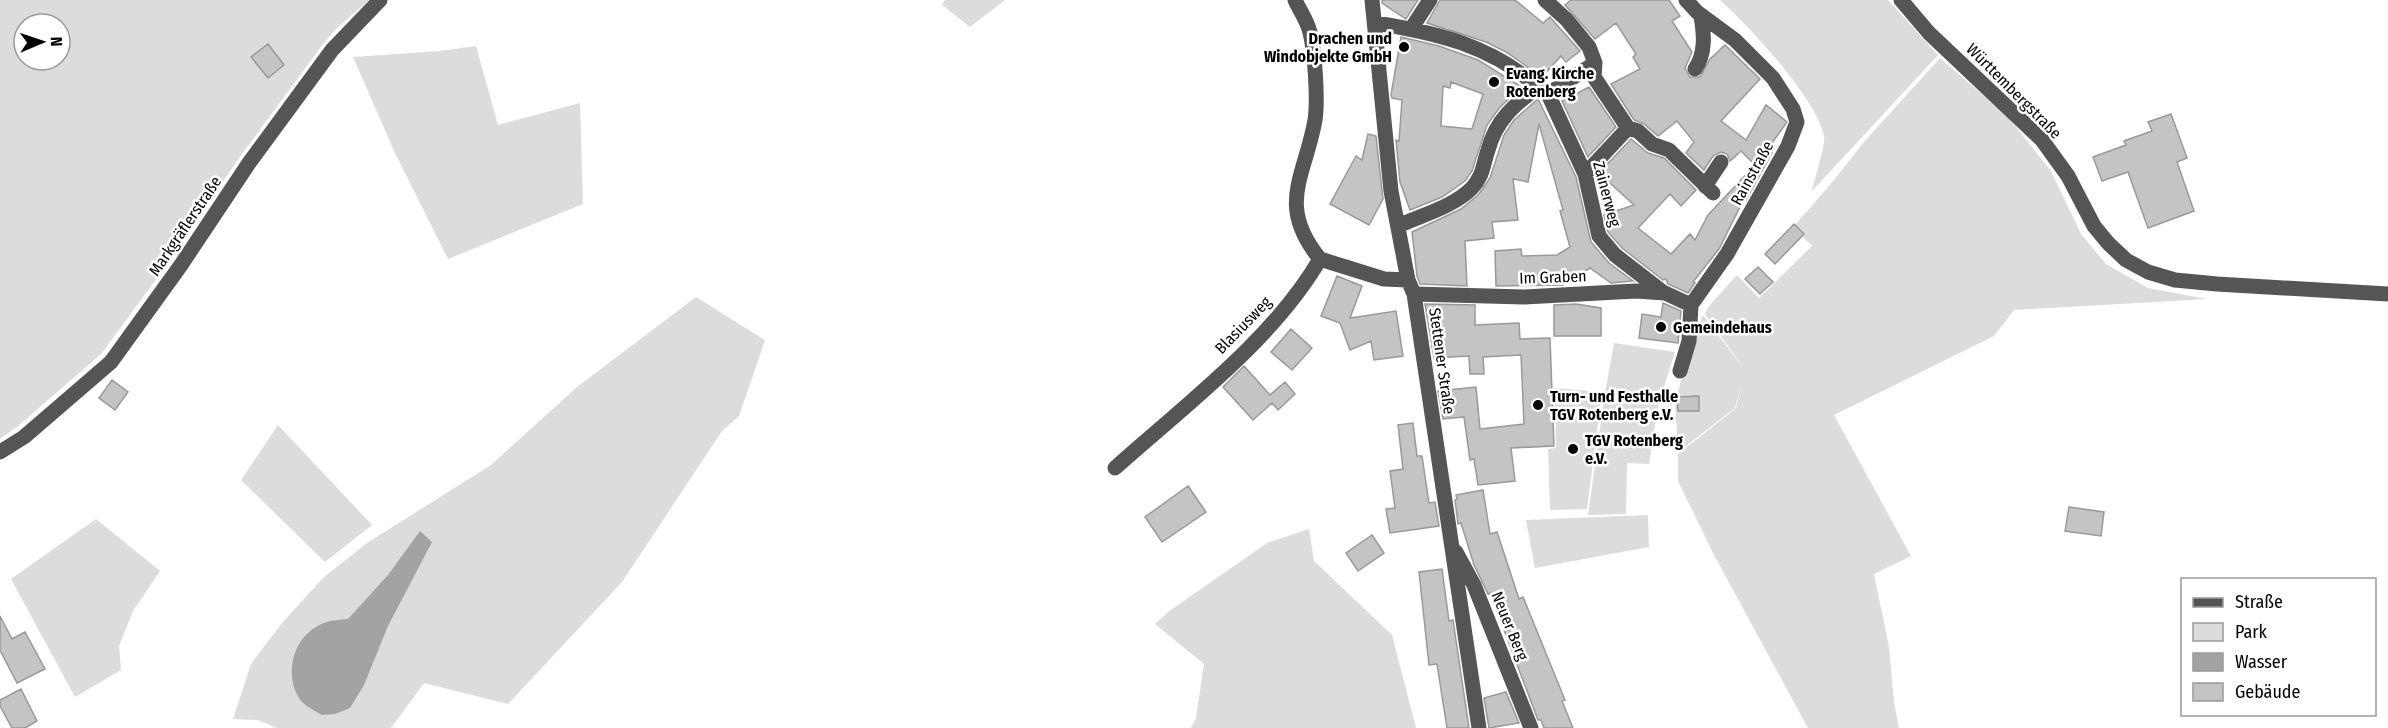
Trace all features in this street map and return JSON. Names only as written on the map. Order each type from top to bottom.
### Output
[{"type":"street","name":"Markgräflerstraße","points":[[0,452],[24,437],[111,362],[182,265],[249,163],[332,50],[380,0]]},
{"type":"street","points":[[1295,0],[1309,30],[1315,79],[1315,119],[1296,187],[1296,208],[1307,244],[1320,259],[1411,287]]},
{"type":"street","name":"Stettener Straße","points":[[1372,0],[1376,23],[1390,191],[1411,287],[1479,728]]},
{"type":"street","points":[[1411,29],[1431,0]]},
{"type":"street","points":[[1545,0],[1568,20],[1588,47],[1595,63],[1594,77],[1628,128],[1638,131],[1653,144],[1669,150],[1709,190],[1721,162]]},
{"type":"street","name":"Rainstraße","points":[[1686,0],[1701,16],[1735,40],[1773,78],[1793,109],[1797,122],[1788,146],[1727,254],[1691,305]]},
{"type":"street","name":"Württembergstraße","points":[[1901,0],[1929,33],[2042,140],[2068,176],[2094,226],[2127,260],[2148,272],[2175,280],[2388,294]]},
{"type":"street","points":[[1695,69],[1701,60],[1703,45],[1701,16]]},
{"type":"street","points":[[1376,23],[1411,29],[1466,44],[1496,56],[1520,71],[1543,90]]},
{"type":"street","points":[[1398,226],[1439,208],[1472,187],[1484,171],[1488,150],[1511,106],[1595,63]]},
{"type":"street","name":"Zainerweg","points":[[1543,90],[1585,174],[1599,236],[1615,255],[1665,293]]},
{"type":"street","points":[[1585,174],[1628,128]]},
{"type":"street","name":"Blasiusweg","points":[[1115,468],[1257,341],[1307,280],[1320,259]]},
{"type":"street","name":"Im Graben","points":[[1411,287],[1524,297],[1636,291],[1665,293],[1691,305]]},
{"type":"street","points":[[1680,370],[1689,341],[1691,305]]},
{"type":"street","name":"Neuer Berg","points":[[1450,540],[1474,585],[1532,728]]},
{"type":"green space","points":[[0,0],[369,0],[336,29],[323,44],[239,158],[171,259],[101,354],[0,439]]},
{"type":"green space","points":[[945,0],[1005,0],[970,27],[942,5]]},
{"type":"green space","points":[[1720,0],[1888,0],[1938,55],[1812,191],[1824,140],[1819,121],[1796,84],[1780,64],[1748,27]]},
{"type":"green space","points":[[476,46],[498,125],[580,103],[583,204],[448,259],[395,153],[353,57]]},
{"type":"green space","points":[[1940,58],[2006,115],[2051,171],[2081,234],[2106,264],[2148,288],[2207,299],[2014,310],[1994,336],[1834,415],[1911,556],[1874,574],[1889,647],[1894,703],[1899,728],[1808,728],[1713,553],[1678,481],[1678,454],[1736,408],[1741,385],[1735,408],[1678,452],[1675,402],[1692,343],[1703,315],[1745,370],[1705,314],[1709,306],[1737,275],[1759,298],[1812,246],[1793,227],[1864,142]]},
{"type":"green space","points":[[696,297],[765,340],[739,416],[722,431],[622,582],[508,704],[424,683],[391,728],[277,728],[258,720],[233,719],[251,664],[282,623],[323,578],[367,543],[491,465],[577,387]]},
{"type":"green space","points":[[1614,343],[1675,352],[1658,406],[1649,464],[1627,463],[1626,514],[1588,515],[1605,393]]},
{"type":"green space","name":"TGV Rotenberg e.V.","points":[[1555,388],[1602,392],[1587,509],[1550,510],[1548,449],[1556,448]]},
{"type":"green space","points":[[278,425],[372,525],[325,562],[241,480]]},
{"type":"green space","points":[[1648,515],[1649,547],[1535,568],[1526,520]]},
{"type":"green space","points":[[96,519],[160,571],[133,611],[119,646],[121,670],[75,697],[11,579]]},
{"type":"green space","points":[[1309,529],[1314,561],[1392,635],[1416,728],[1191,728],[1196,718],[1204,664],[1155,624],[1168,612],[1267,543]]},
{"type":"water","points":[[420,531],[432,542],[388,626],[364,685],[350,708],[335,714],[322,715],[309,708],[299,698],[292,679],[293,659],[301,641],[320,625],[348,619],[388,575]]},
{"type":"building","points":[[1382,0],[1418,0],[1406,19],[1382,3]]},
{"type":"building","points":[[1440,0],[1515,0],[1543,23],[1550,17],[1580,51],[1566,62],[1561,56],[1542,77],[1506,52],[1486,42],[1427,23]]},
{"type":"building","points":[[1571,0],[1669,0],[1680,16],[1672,21],[1692,52],[1685,68],[1690,77],[1700,77],[1710,59],[1725,45],[1760,79],[1721,121],[1746,140],[1766,105],[1787,122],[1767,150],[1772,153],[1746,200],[1744,199],[1719,249],[1693,282],[1695,283],[1688,293],[1668,284],[1666,279],[1663,280],[1622,248],[1608,232],[1604,215],[1634,205],[1599,173],[1631,139],[1648,153],[1664,158],[1696,190],[1681,206],[1670,194],[1638,228],[1671,254],[1690,234],[1695,240],[1708,215],[1755,165],[1741,151],[1730,161],[1727,154],[1721,152],[1713,156],[1704,170],[1686,153],[1694,142],[1677,121],[1658,136],[1644,124],[1634,120],[1611,84],[1640,69],[1633,57],[1636,54],[1616,23],[1595,39],[1565,5]]},
{"type":"building","points":[[1401,37],[1439,46],[1478,60],[1522,87],[1500,107],[1487,125],[1472,171],[1465,181],[1442,197],[1410,210],[1400,182],[1396,140],[1399,141],[1402,100],[1392,98]],"holes":[[[1451,82],[1483,94],[1472,129],[1441,126],[1443,86],[1450,88]]]},
{"type":"building","points":[[268,44],[284,65],[268,78],[251,57]]},
{"type":"building","points":[[1589,87],[1616,127],[1588,157],[1562,101]]},
{"type":"building","points":[[1538,99],[1576,177],[1591,242],[1609,263],[1633,281],[1611,283],[1590,268],[1563,285],[1496,286],[1495,251],[1521,249],[1522,256],[1557,255],[1570,247],[1560,211],[1563,210],[1539,124],[1528,182],[1513,179],[1518,220],[1492,222],[1494,238],[1465,241],[1467,286],[1420,284],[1412,232],[1461,209],[1479,194],[1490,178],[1504,135],[1514,120]]},
{"type":"building","points":[[2171,114],[2187,158],[2177,162],[2194,211],[2148,228],[2128,172],[2102,181],[2093,157],[2126,145],[2124,141],[2152,131],[2148,122]]},
{"type":"building","points":[[1368,134],[1376,136],[1383,199],[1369,225],[1330,204],[1356,156],[1362,160]]},
{"type":"building","points":[[1794,224],[1804,234],[1775,264],[1765,254]]},
{"type":"building","points":[[1758,267],[1773,282],[1760,294],[1745,279]]},
{"type":"building","points":[[1337,276],[1362,286],[1350,318],[1396,311],[1403,356],[1374,360],[1371,341],[1350,350],[1340,323],[1321,316]]},
{"type":"building","name":"Gemeindehaus","points":[[1663,303],[1681,311],[1678,343],[1639,338],[1642,314],[1661,317]]},
{"type":"building","points":[[1425,304],[1475,305],[1475,325],[1519,323],[1520,339],[1550,338],[1554,446],[1511,448],[1515,481],[1478,485],[1474,459],[1470,460],[1464,417],[1443,419],[1438,391],[1476,387],[1480,429],[1524,424],[1521,355],[1483,357],[1484,374],[1470,374],[1469,356],[1434,358]]},
{"type":"building","points":[[1576,304],[1601,308],[1601,336],[1554,336],[1554,305]]},
{"type":"building","points":[[1291,329],[1312,348],[1292,370],[1271,352]]},
{"type":"building","points":[[1244,366],[1270,395],[1285,382],[1295,394],[1278,410],[1272,403],[1253,420],[1223,387]]},
{"type":"building","points":[[112,380],[128,392],[115,410],[99,398]]},
{"type":"building","points":[[1699,396],[1699,411],[1678,411],[1677,397]]},
{"type":"building","points":[[1413,423],[1417,456],[1422,456],[1429,503],[1435,502],[1439,526],[1390,533],[1386,509],[1395,508],[1390,471],[1403,469],[1398,425]]},
{"type":"building","points":[[1188,486],[1206,512],[1162,542],[1145,517]]},
{"type":"building","points":[[1483,490],[1490,534],[1497,532],[1519,599],[1523,597],[1565,700],[1562,701],[1573,728],[1544,728],[1541,720],[1538,720],[1490,593],[1488,594],[1474,565],[1461,523],[1458,524],[1456,495]]},
{"type":"building","points":[[2069,507],[2104,512],[2101,536],[2065,531]]},
{"type":"building","points":[[1372,535],[1384,553],[1358,571],[1346,553]]},
{"type":"building","points":[[1442,569],[1449,621],[1453,620],[1469,728],[1447,728],[1437,664],[1429,665],[1419,572]]},
{"type":"building","points":[[0,616],[12,639],[25,632],[45,669],[17,683],[0,650]]},
{"type":"building","points":[[21,689],[37,721],[25,728],[12,728],[0,706],[0,700]]},
{"type":"building","points":[[1506,692],[1519,723],[1489,728],[1484,698]]},
{"type":"place","name":"Drachen und Windobjekte GmbH","points":[[1404,47]]},
{"type":"place","name":"Evang. Kirche Rotenberg","points":[[1494,82]]},
{"type":"place","name":"Gemeindehaus","points":[[1661,327]]},
{"type":"place","name":"Turn- und Festhalle TGV Rotenberg e.V.","points":[[1538,405]]},
{"type":"place","name":"TGV Rotenberg e.V.","points":[[1573,449]]}]
